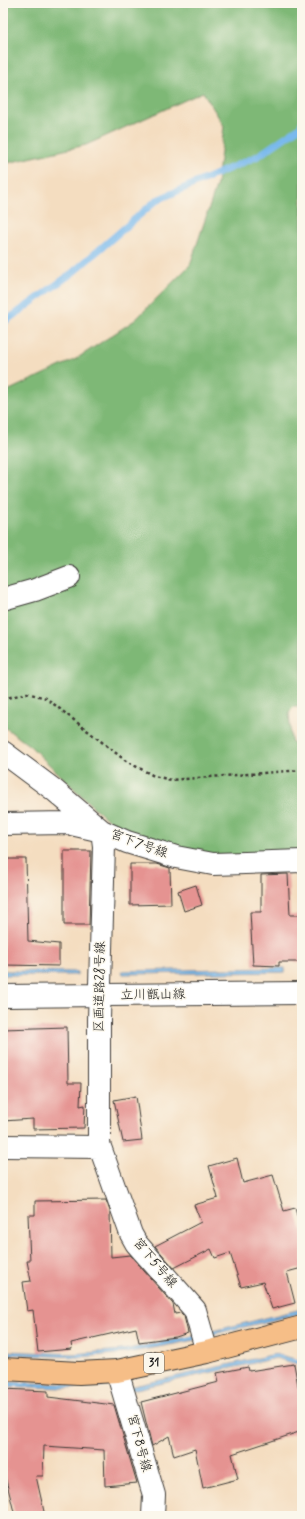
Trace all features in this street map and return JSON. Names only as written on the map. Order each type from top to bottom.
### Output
[{"type":"main road","name":"31","points":[[3,1369],[78,1373],[117,1371],[207,1352],[302,1328]]},
{"type":"street","points":[[3,599],[35,590],[69,577]]},
{"type":"street","name":"宮下7号線","points":[[3,752],[54,790],[102,830],[141,846],[176,857],[213,864],[302,861]]},
{"type":"street","points":[[3,824],[66,823],[102,830]]},
{"type":"street","name":"区画道路28号線","points":[[100,1147],[99,996],[104,846],[102,830]]},
{"type":"street","name":"立川甑山線","points":[[3,996],[99,996],[302,992]]},
{"type":"street","points":[[3,1146],[100,1147]]},
{"type":"street","name":"宮下5号線","points":[[100,1147],[131,1234],[145,1253],[195,1310],[207,1352]]},
{"type":"street","name":"宮下8号線","points":[[117,1371],[129,1405],[154,1495],[153,1516]]},
{"type":"path","points":[[3,699],[27,693],[46,698],[126,760],[154,776],[179,780],[302,770]]},
{"type":"path","points":[[296,1516],[302,1513]]},
{"type":"green space","points":[[3,3],[302,3],[302,707],[294,707],[289,712],[291,740],[294,744],[302,743],[302,856],[203,857],[126,836],[90,804],[30,746],[3,726],[3,393],[76,359],[135,320],[190,265],[217,184],[224,126],[203,92],[86,145],[3,164]]},
{"type":"water","points":[[285,968],[285,972],[123,974],[122,971]]},
{"type":"water","points":[[3,971],[77,972],[77,975],[3,975]]},
{"type":"water","points":[[302,1309],[302,1313],[205,1336],[205,1333]]},
{"type":"water","points":[[199,1335],[200,1339],[126,1353],[79,1357],[3,1354],[3,1351],[73,1354],[123,1350]]},
{"type":"water","points":[[276,1354],[302,1361],[302,1365],[276,1358],[131,1390],[130,1387]]},
{"type":"water","points":[[3,1382],[63,1384],[110,1383],[110,1386],[63,1388],[3,1386]]},
{"type":"building","points":[[64,851],[91,851],[89,925],[64,925]]},
{"type":"building","points":[[3,859],[26,859],[28,941],[59,944],[59,966],[3,965]]},
{"type":"building","points":[[130,864],[157,864],[170,868],[171,904],[130,905]]},
{"type":"building","points":[[288,874],[290,915],[302,915],[302,962],[279,962],[279,966],[253,965],[250,912],[261,912],[261,875]]},
{"type":"building","points":[[196,885],[202,905],[184,911],[178,891]]},
{"type":"building","points":[[67,1027],[68,1083],[81,1083],[80,1106],[85,1105],[84,1128],[33,1129],[33,1119],[3,1121],[3,1029]]},
{"type":"building","points":[[136,1096],[142,1140],[123,1142],[114,1100]]},
{"type":"building","points":[[237,1158],[243,1183],[273,1175],[284,1211],[295,1208],[302,1232],[302,1268],[287,1272],[295,1303],[272,1309],[263,1282],[241,1287],[230,1253],[215,1258],[211,1249],[174,1268],[155,1246],[201,1222],[194,1205],[218,1198],[209,1166]]},
{"type":"building","points":[[106,1200],[110,1211],[111,1257],[130,1255],[173,1304],[175,1314],[181,1313],[184,1316],[188,1333],[176,1337],[139,1342],[136,1328],[71,1343],[72,1349],[38,1352],[33,1310],[27,1311],[23,1282],[31,1281],[27,1261],[30,1261],[28,1215],[35,1215],[35,1201]]},
{"type":"building","points":[[294,1364],[302,1407],[302,1431],[232,1454],[238,1479],[203,1488],[195,1449],[174,1456],[169,1436],[152,1446],[141,1402],[219,1382],[217,1373],[248,1367],[249,1371]]},
{"type":"building","points":[[3,1389],[48,1391],[48,1397],[114,1405],[137,1483],[105,1486],[104,1450],[44,1446],[43,1476],[36,1476],[45,1516],[15,1516],[3,1468]]},
{"type":"waterway","points":[[3,323],[71,274],[157,200],[258,156],[300,127],[302,123]]}]
